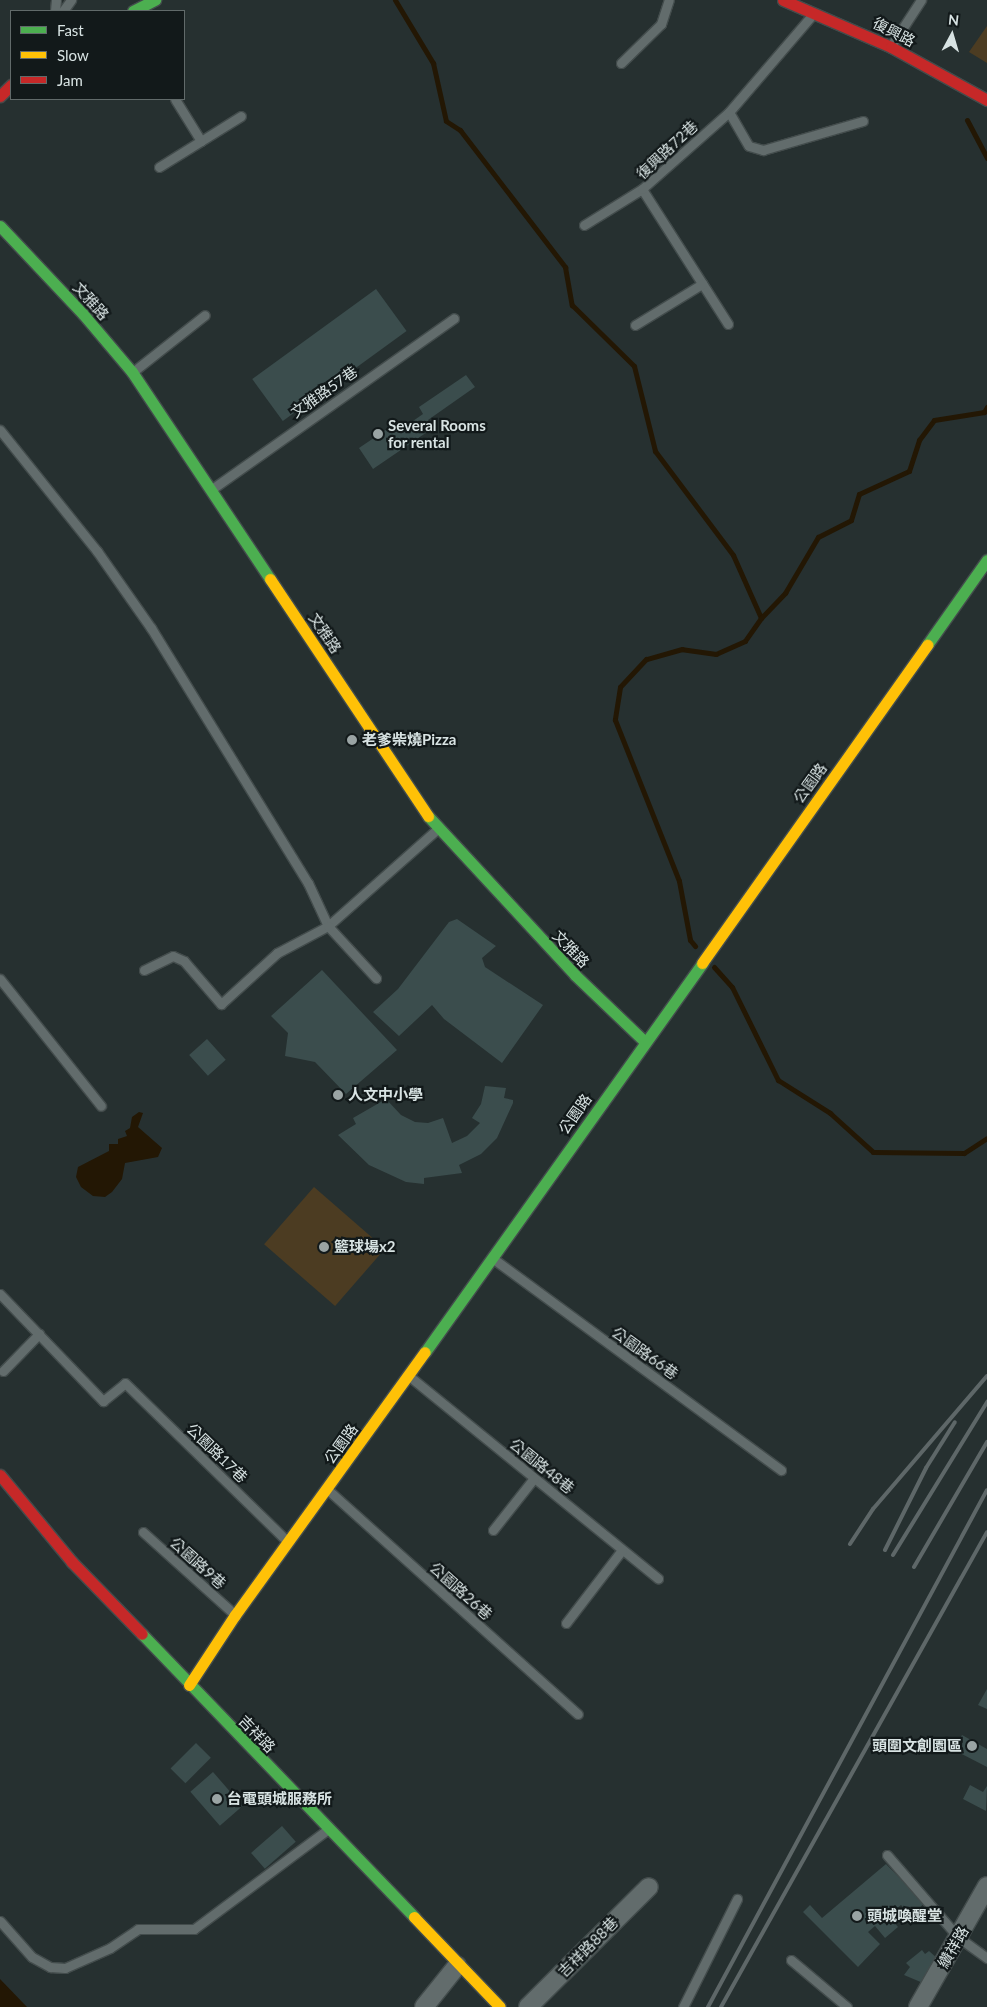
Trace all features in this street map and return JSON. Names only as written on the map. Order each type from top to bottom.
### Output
[{"type":"street","points":[[135,10],[155,0]]},
{"type":"street","name":"復興路","points":[[783,0],[815,11],[891,46],[987,100]]},
{"type":"street","points":[[0,96],[10,86]]},
{"type":"street","name":"文雅路","points":[[0,226],[83,314],[132,372],[437,829],[568,968],[644,1041]]},
{"type":"street","name":"公園路","points":[[189,1685],[235,1615],[289,1543],[493,1258],[644,1041],[987,560]]},
{"type":"street","name":"吉祥路","points":[[0,1475],[72,1562],[457,1966],[500,2007]]},
{"type":"street","name":"吉祥路88巷","points":[[528,2007],[648,1886]]},
{"type":"street","name":"纘祥路","points":[[918,2007],[987,1886]]},
{"type":"street","points":[[424,2007],[457,1966]]},
{"type":"lane","points":[[621,63],[661,24],[669,0]]},
{"type":"lane","points":[[891,46],[921,0]]},
{"type":"lane","name":"復興路72巷","points":[[728,324],[642,189],[729,112],[815,11]]},
{"type":"lane","points":[[176,100],[201,141]]},
{"type":"lane","points":[[729,112],[749,146],[763,150],[863,121]]},
{"type":"lane","points":[[159,167],[241,116]]},
{"type":"lane","points":[[584,225],[642,189]]},
{"type":"lane","points":[[635,325],[702,284]]},
{"type":"lane","points":[[132,372],[205,315]]},
{"type":"lane","name":"文雅路57巷","points":[[211,490],[454,318]]},
{"type":"lane","points":[[0,430],[97,551],[151,628],[308,882],[328,926],[376,978]]},
{"type":"lane","points":[[144,970],[172,956],[184,960],[221,1004],[277,953],[328,926],[437,829]]},
{"type":"lane","points":[[0,979],[101,1106]]},
{"type":"lane","name":"公園路66巷","points":[[493,1258],[781,1470]]},
{"type":"lane","points":[[0,1294],[39,1334],[3,1371]]},
{"type":"lane","name":"公園路17巷","points":[[39,1334],[102,1401],[125,1383],[289,1543]]},
{"type":"lane","name":"公園路48巷","points":[[408,1376],[658,1578]]},
{"type":"lane","points":[[493,1530],[534,1478]]},
{"type":"lane","name":"公園路26巷","points":[[327,1489],[578,1714]]},
{"type":"lane","name":"公園路9巷","points":[[143,1532],[235,1615]]},
{"type":"lane","points":[[566,1623],[622,1550]]},
{"type":"lane","points":[[0,1921],[32,1957],[50,1967],[65,1968],[110,1948],[138,1929],[194,1929],[327,1829]]},
{"type":"lane","points":[[887,1855],[958,1937],[987,1958]]},
{"type":"lane","points":[[684,2007],[737,1899]]},
{"type":"lane","points":[[791,1960],[847,2007]]},
{"type":"shaded area","points":[[987,26],[987,63],[969,52]]},
{"type":"shaded area","points":[[139,1112],[143,1113],[138,1127],[162,1148],[158,1157],[125,1163],[122,1179],[112,1192],[105,1197],[93,1196],[81,1187],[76,1177],[78,1167],[109,1151],[109,1144],[118,1144],[118,1139],[127,1136],[125,1131],[130,1128],[132,1117]]},
{"type":"shaded area","name":"籃球場x2","points":[[314,1187],[385,1249],[335,1306],[264,1244]]},
{"type":"shaded area","points":[[0,1979],[27,2007],[0,2007]]},
{"type":"building","points":[[376,289],[407,331],[283,421],[252,379]]},
{"type":"building","points":[[466,375],[475,387],[428,420],[433,428],[373,469],[359,448],[396,423],[400,430],[423,414],[419,407]]},
{"type":"building","points":[[457,919],[496,946],[482,958],[485,967],[543,1005],[502,1063],[444,1019],[432,1005],[399,1036],[373,1012],[398,989],[449,922]]},
{"type":"building","points":[[322,970],[397,1050],[346,1094],[315,1062],[285,1056],[288,1033],[271,1016]]},
{"type":"building","points":[[207,1039],[226,1060],[208,1076],[189,1055]]},
{"type":"building","points":[[485,1086],[506,1088],[504,1098],[513,1100],[513,1103],[497,1138],[481,1154],[459,1165],[462,1173],[424,1178],[424,1184],[406,1182],[369,1165],[338,1135],[356,1124],[353,1118],[386,1099],[401,1115],[415,1122],[428,1123],[443,1118],[452,1143],[467,1136],[480,1123],[472,1118],[481,1104]]},
{"type":"building","points":[[987,1689],[987,1709],[978,1705]]},
{"type":"building","points":[[962,1735],[987,1749],[987,1767],[954,1750]]},
{"type":"building","points":[[196,1743],[211,1758],[185,1783],[171,1768]]},
{"type":"building","name":"台電頭城服務所","points":[[213,1772],[243,1806],[220,1826],[190,1792]]},
{"type":"building","points":[[970,1785],[983,1792],[987,1786],[986,1811],[963,1799]]},
{"type":"building","points":[[282,1826],[296,1842],[265,1869],[251,1853]]},
{"type":"building","name":"頭城喚醒堂","points":[[886,1864],[924,1903],[912,1917],[901,1905],[888,1915],[898,1927],[885,1938],[875,1926],[868,1932],[880,1944],[858,1967],[803,1912],[810,1905],[822,1918]]},
{"type":"building","points":[[922,1950],[925,1954],[929,1951],[937,1958],[923,1983],[904,1975],[910,1967],[906,1963]]},
{"type":"waterway","points":[[395,0],[433,63],[446,121],[460,130],[565,267],[572,305],[634,366],[655,451],[733,555],[761,618],[745,641],[716,654],[682,649],[646,659],[620,687],[615,720],[679,881],[690,940],[695,946]]},
{"type":"waterway","points":[[967,120],[987,158]]},
{"type":"waterway","points":[[761,618],[785,593],[818,537],[851,520],[859,494],[909,471],[919,440],[934,420],[984,412],[987,407]]},
{"type":"waterway","points":[[714,967],[732,987],[778,1080],[830,1113],[873,1152],[964,1153],[987,1138]]},
{"type":"railway","points":[[850,1544],[873,1509],[987,1376]]},
{"type":"railway","points":[[893,1555],[987,1402]]},
{"type":"railway","points":[[885,1550],[926,1468],[955,1422]]},
{"type":"railway","points":[[914,1567],[987,1442]]},
{"type":"railway","points":[[708,2007],[987,1490]]},
{"type":"railway","points":[[721,2007],[987,1532]]},
{"type":"traffic: fast","points":[[135,10],[155,0]]},
{"type":"traffic: fast","points":[[0,226],[83,314],[132,372],[270,579]]},
{"type":"traffic: fast","points":[[927,645],[987,560]]},
{"type":"traffic: fast","points":[[428,816],[575,975],[644,1041]]},
{"type":"traffic: fast","points":[[425,1352],[702,963]]},
{"type":"traffic: fast","points":[[142,1634],[414,1917]]},
{"type":"traffic: slow","points":[[270,579],[428,816]]},
{"type":"traffic: slow","points":[[702,963],[927,645]]},
{"type":"traffic: slow","points":[[189,1685],[235,1615],[425,1352]]},
{"type":"traffic: slow","points":[[414,1917],[500,2007]]},
{"type":"traffic: jam","points":[[783,0],[891,47],[987,100]]},
{"type":"traffic: jam","points":[[0,96],[10,86]]},
{"type":"traffic: jam","points":[[0,1475],[72,1562],[142,1634]]},
{"type":"place","name":"Several Rooms for rental","points":[[378,434]]},
{"type":"place","name":"老爹柴燒Pizza","points":[[352,740]]},
{"type":"place","name":"人文中小學","points":[[338,1095]]},
{"type":"place","name":"籃球場x2","points":[[324,1247]]},
{"type":"place","name":"頭圍文創園區","points":[[972,1746]]},
{"type":"place","name":"台電頭城服務所","points":[[217,1799]]},
{"type":"place","name":"頭城喚醒堂","points":[[857,1916]]}]
